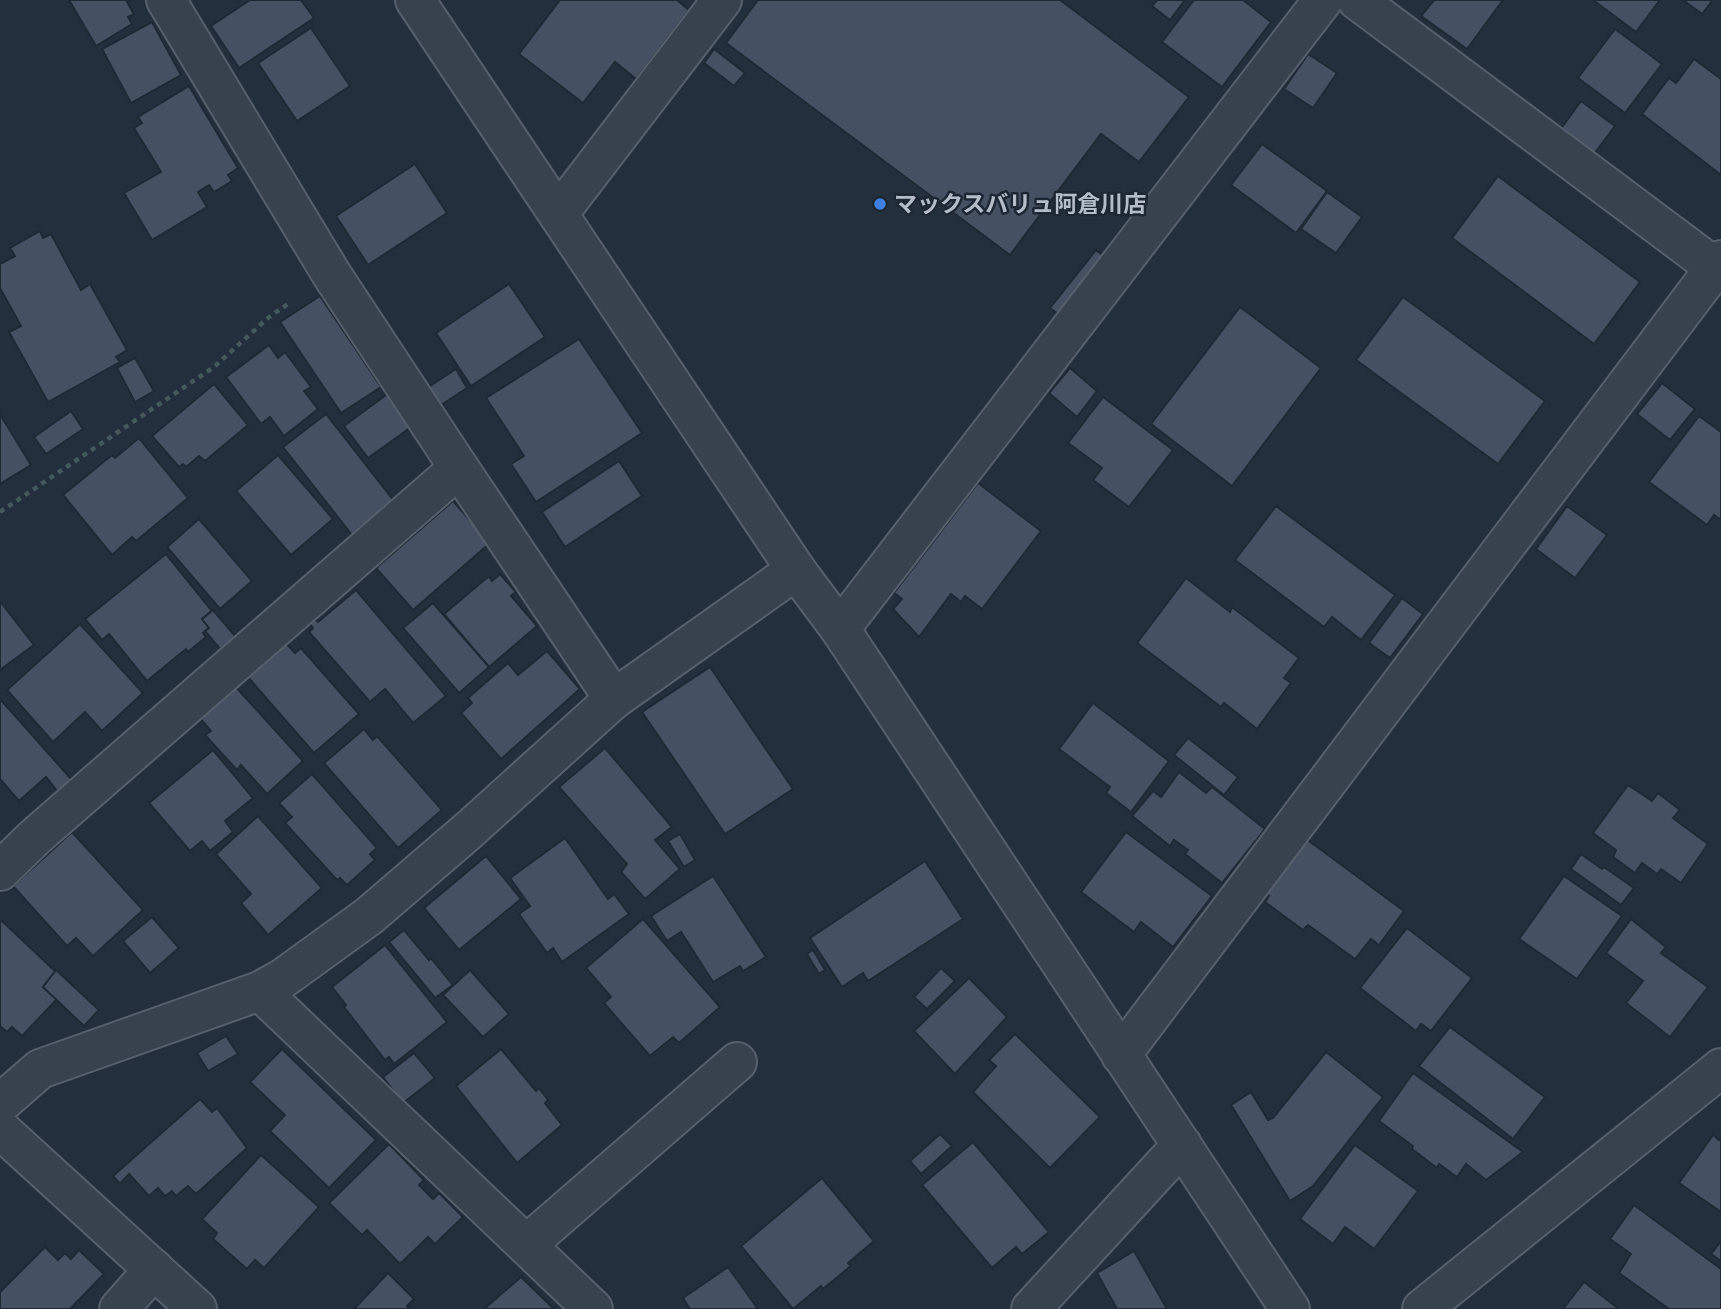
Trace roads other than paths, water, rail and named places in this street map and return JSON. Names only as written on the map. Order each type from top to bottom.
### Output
[{"type":"street","points":[[166,0],[332,275],[614,699]]},
{"type":"street","points":[[415,0],[796,570],[840,629],[1290,1309]]},
{"type":"street","points":[[559,213],[722,0]]},
{"type":"street","points":[[840,629],[1323,0]]},
{"type":"street","points":[[1121,1055],[1719,267],[1357,0]]},
{"type":"street","points":[[0,871],[35,837],[459,468]]},
{"type":"street","points":[[0,1104],[40,1069],[260,991],[282,979],[369,916],[469,831],[614,699],[796,570]]},
{"type":"street","points":[[260,991],[593,1309]]},
{"type":"street","points":[[526,1245],[737,1062]]},
{"type":"street","points":[[1422,1309],[1721,1068]]},
{"type":"street","points":[[0,1129],[197,1309]]},
{"type":"street","points":[[1031,1309],[1182,1144]]},
{"type":"street","points":[[119,1309],[154,1269]]},
{"type":"place","name":"マックスバリュ阿倉川店","points":[[880,204]]}]
